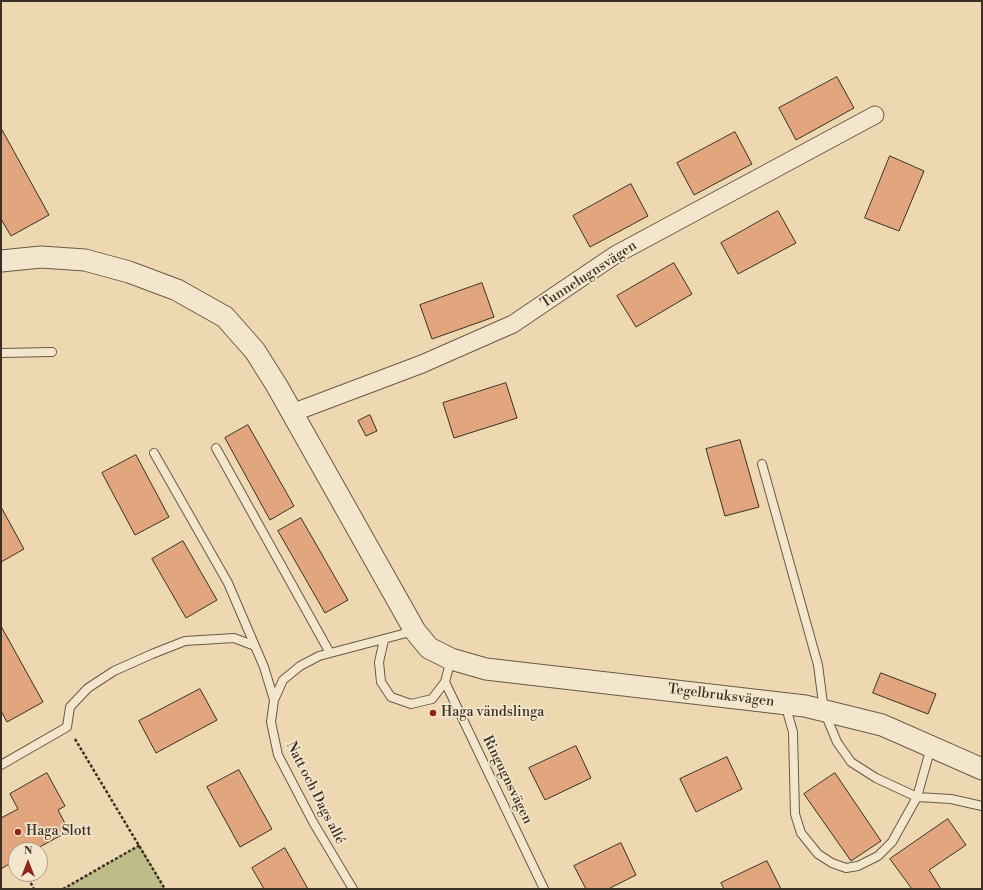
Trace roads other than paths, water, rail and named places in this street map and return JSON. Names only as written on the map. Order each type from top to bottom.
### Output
[{"type":"street","name":"Tunnelugnsvägen","points":[[292,413],[422,364],[513,324],[615,255],[875,115]]},
{"type":"street","points":[[1,261],[41,257],[85,260],[129,272],[177,290],[225,317],[255,351],[292,413],[415,631],[429,648],[451,659]]},
{"type":"street","name":"Tegelbruksvägen","points":[[451,659],[486,669],[805,706],[882,725],[982,769]]},
{"type":"lane","points":[[1,353],[52,352]]},
{"type":"lane","points":[[216,448],[307,608],[330,653]]},
{"type":"lane","points":[[154,453],[228,583],[264,667],[274,700]]},
{"type":"lane","points":[[762,464],[818,665],[824,711],[837,742],[850,762],[876,778],[917,797],[951,799],[982,806]]},
{"type":"lane","name":"Natt och Dags allé","points":[[353,889],[313,822],[278,756],[271,722],[274,700],[284,680],[300,666],[319,656],[415,631]]},
{"type":"lane","points":[[1,764],[67,727],[70,707],[88,688],[114,672],[152,654],[185,641],[234,638],[255,646]]},
{"type":"lane","points":[[384,640],[379,662],[381,682],[391,697],[411,704],[432,699],[445,682],[451,659]]},
{"type":"lane","name":"Ringugnsvägen","points":[[445,682],[544,889]]},
{"type":"lane","points":[[785,704],[793,732],[795,814],[801,833],[818,854],[832,864],[846,868],[858,866],[878,856],[892,842],[917,797],[931,747]]},
{"type":"place","name":"Haga vändslinga","points":[[433,713]]},
{"type":"place","name":"Haga Slott","points":[[18,832]]}]
